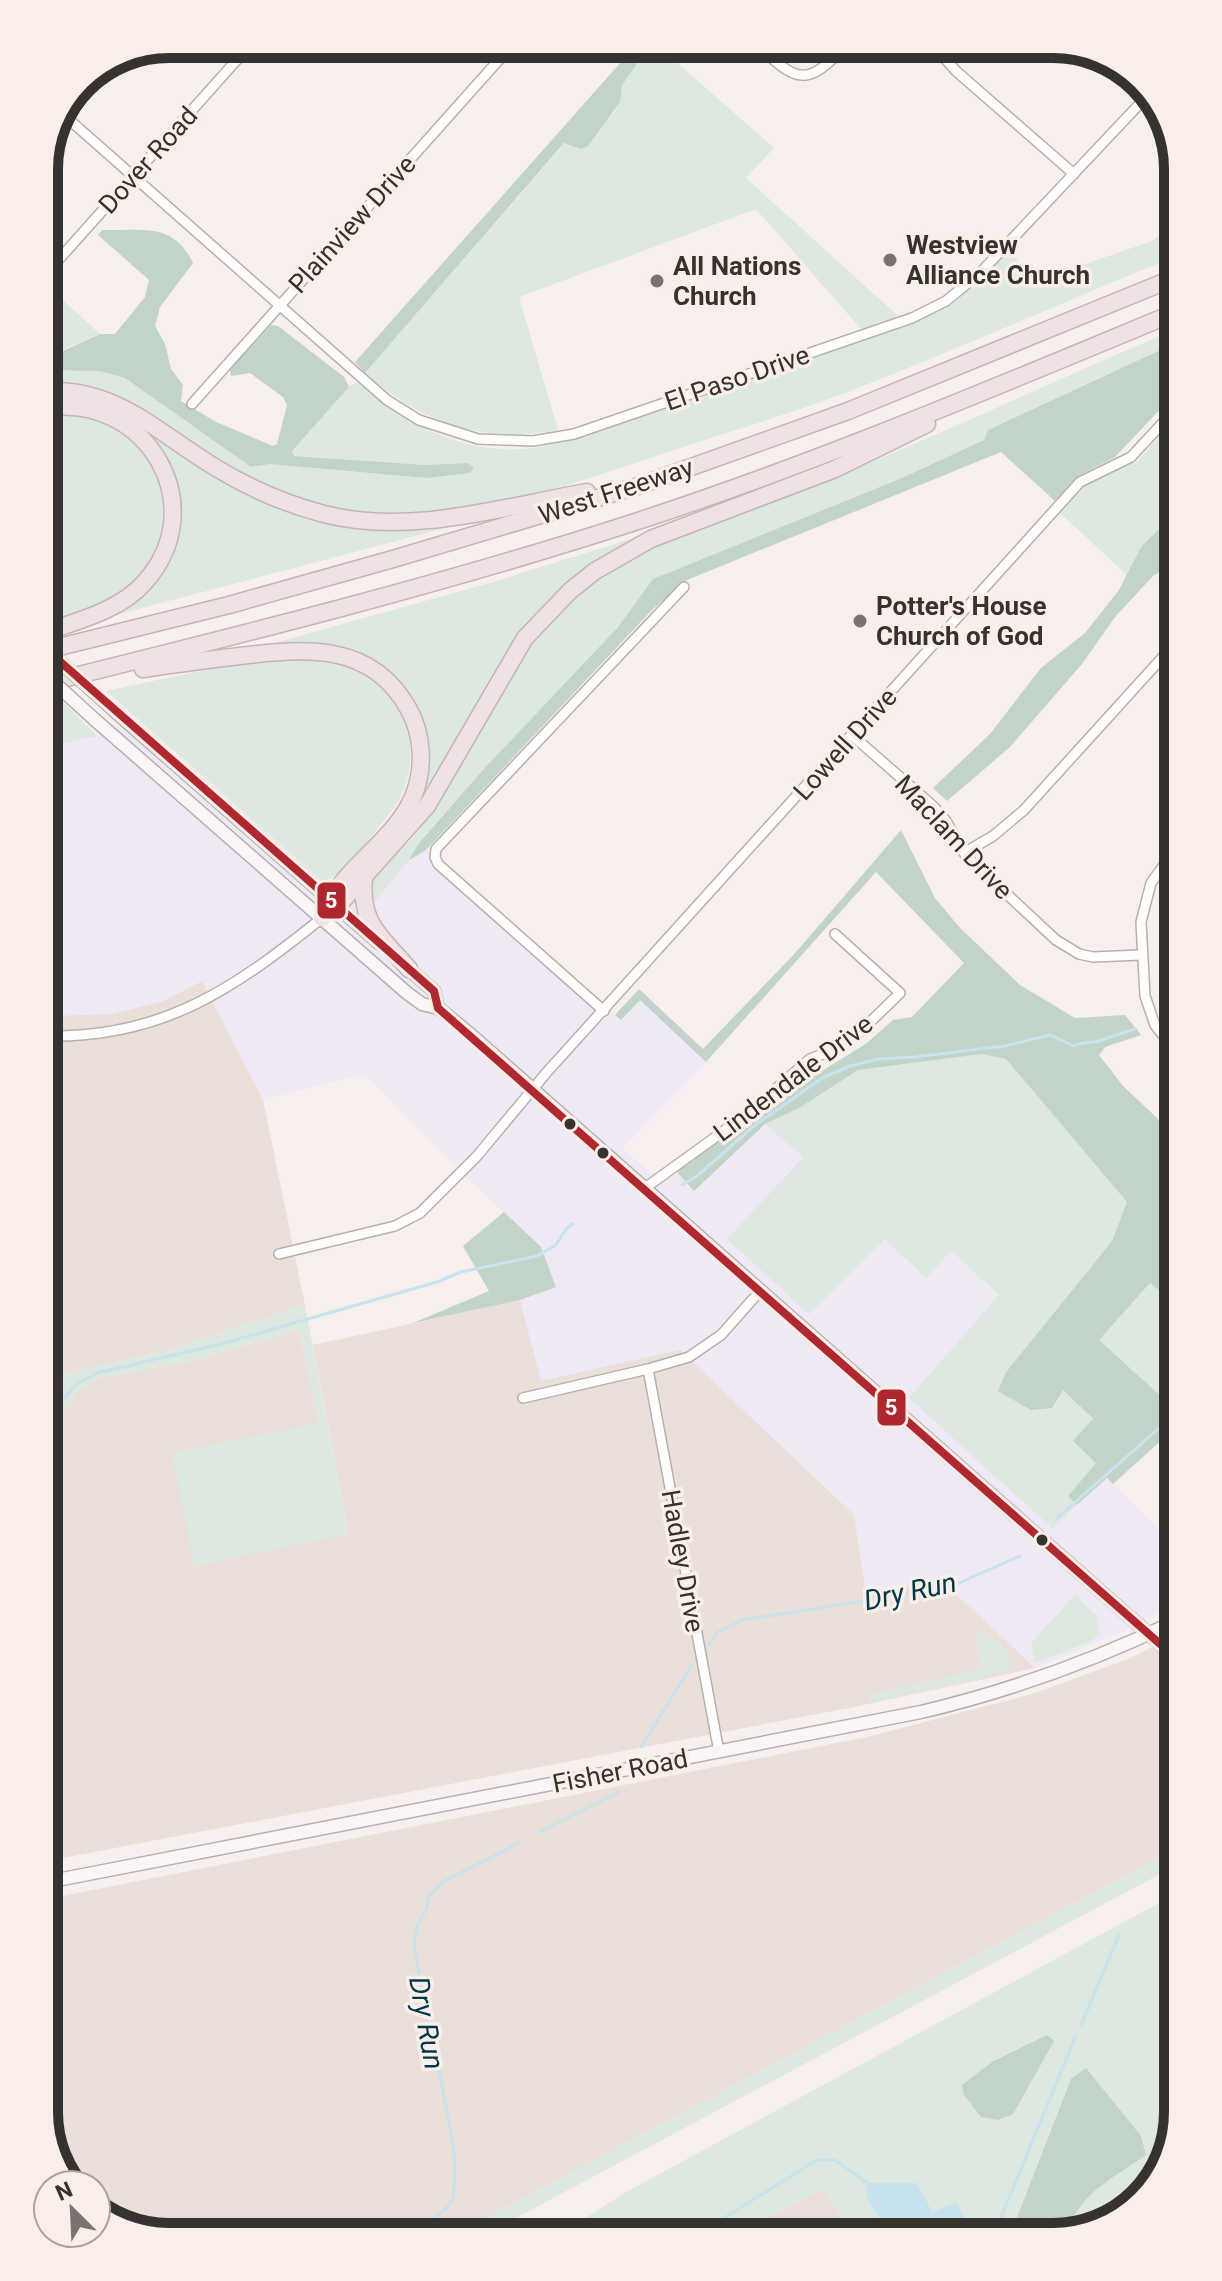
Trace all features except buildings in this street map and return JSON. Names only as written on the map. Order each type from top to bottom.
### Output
[{"type":"highway","name":"West Freeway","points":[[58,647],[214,609],[380,563],[652,481],[848,411],[1164,282]]},
{"type":"highway","name":"West Freeway","points":[[58,682],[338,610],[636,522],[785,469],[1029,374],[1164,317]]},
{"type":"highway","points":[[333,903],[364,876],[427,806],[525,638],[545,614],[595,571],[651,539],[835,469],[1029,374]]},
{"type":"highway","points":[[58,391],[80,392],[126,408],[237,479],[289,503],[326,514],[399,522],[437,519],[652,481]]},
{"type":"highway","points":[[58,408],[98,411],[114,416],[133,430],[151,448],[164,471],[172,518],[165,550],[156,568],[130,596],[88,618],[58,628]]},
{"type":"highway","points":[[58,683],[182,662],[299,650],[323,651],[350,658],[378,672],[404,701],[413,717],[421,751],[417,785],[398,822],[322,918]]},
{"type":"highway","points":[[364,876],[362,893],[365,913],[380,936],[409,969]]},
{"type":"main road","points":[[58,660],[434,991],[438,1008]]},
{"type":"main road","points":[[58,686],[422,1004],[438,1008],[532,1089],[1164,1647]]},
{"type":"main road","name":"Fisher Road","points":[[58,1880],[719,1752],[975,1699],[1077,1665],[1164,1627]]},
{"type":"street","name":"Dover Road","points":[[58,261],[239,58]]},
{"type":"street","name":"Plainview Drive","points":[[192,404],[500,58]]},
{"type":"street","points":[[772,58],[788,72],[805,76],[821,70],[833,58]]},
{"type":"street","points":[[944,58],[1074,174]]},
{"type":"street","name":"El Paso Drive","points":[[69,120],[367,384],[419,420],[478,439],[533,441],[574,434],[860,337],[929,310],[981,272],[1142,102]]},
{"type":"street","name":"Lowell Drive","points":[[279,1254],[395,1226],[420,1213],[477,1156],[532,1089],[1080,482],[1131,457],[1164,421]]},
{"type":"street","points":[[604,1011],[438,864],[436,849],[684,587]]},
{"type":"street","points":[[964,853],[993,836],[1024,810],[1164,656]]},
{"type":"street","name":"Maclam Drive","points":[[853,736],[934,807],[946,821],[964,853],[985,876],[1067,947],[1093,957],[1141,955]]},
{"type":"street","points":[[1164,865],[1151,883],[1141,922],[1145,996],[1155,1025],[1164,1036]]},
{"type":"street","points":[[58,1036],[85,1036],[136,1026],[189,1009],[280,952],[322,918]]},
{"type":"street","name":"Lindendale Drive","points":[[645,1188],[746,1115],[810,1059],[833,1050],[862,1030],[900,993],[835,934]]},
{"type":"street","points":[[523,1398],[679,1361],[713,1343],[760,1291]]},
{"type":"street","name":"Hadley Drive","points":[[648,1369],[719,1752]]},
{"type":"shaded area","points":[[641,58],[672,58],[774,148],[746,178],[898,316],[861,329],[756,209],[519,297],[558,430],[504,434],[454,426],[409,405],[365,373],[565,143],[581,149],[614,112],[620,102],[622,85]]},
{"type":"shaded area","points":[[1164,231],[1164,261],[845,393],[597,476],[478,507],[398,514],[357,512],[304,501],[269,488],[237,471],[140,406],[118,395],[95,387],[58,383],[58,370],[99,371],[125,378],[251,467],[270,464],[426,478],[470,473],[474,467],[466,463],[425,465],[295,456],[291,452],[357,382],[416,424],[460,442],[508,449],[538,447],[575,439],[916,323],[961,296],[1008,250],[1036,281],[1152,241]]},
{"type":"shaded area","points":[[58,296],[100,334],[58,351]]},
{"type":"shaded area","points":[[1164,334],[1164,348],[988,430],[984,440],[902,478],[653,579],[618,627],[418,843],[409,860],[370,907],[375,876],[411,840],[436,805],[523,655],[559,610],[586,586],[648,548],[819,484]]},
{"type":"shaded area","points":[[58,414],[96,418],[132,439],[148,458],[158,479],[163,502],[162,526],[156,549],[144,570],[117,594],[58,618]]},
{"type":"shaded area","points":[[146,428],[266,501],[448,524],[449,527],[112,616],[110,613],[128,605],[178,525],[144,431]]},
{"type":"shaded area","points":[[1164,431],[1164,524],[1141,547],[1127,575],[1060,513],[1087,483],[1138,461]]},
{"type":"shaded area","points":[[631,539],[515,643],[420,805],[417,802],[421,718],[412,701],[390,675],[376,663],[345,650],[271,644],[493,582]]},
{"type":"shaded area","points":[[296,657],[338,662],[361,671],[394,701],[410,741],[410,763],[405,786],[394,808],[349,863],[323,882],[106,691],[228,665]]},
{"type":"shaded area","points":[[61,700],[97,736],[58,745],[58,701]]},
{"type":"shaded area","points":[[136,719],[323,882],[370,907],[409,860],[426,850],[621,1020],[640,999],[706,1062],[622,1148],[662,1183],[677,1172],[694,1190],[765,1124],[803,1156],[728,1239],[885,1238],[926,1277],[950,1251],[999,1295],[910,1398],[1053,1529],[1107,1478],[1164,1534],[1164,1610],[1125,1631],[1035,1668],[940,1579],[866,1594],[854,1515],[541,1382],[520,1300],[556,1287],[541,1247],[364,1074],[263,1100],[202,981],[163,1001],[112,1014],[58,1016],[58,745],[97,736]]},
{"type":"shaded area","points":[[202,981],[263,1100],[305,1305],[165,1351],[58,1375],[58,1016],[112,1014],[163,1001]]},
{"type":"shaded area","points":[[982,1054],[1006,1059],[1127,1202],[1112,1241],[1006,1372],[1063,1390],[1093,1420],[1096,1463],[1069,1496],[1077,1505],[1053,1529],[909,1398],[999,1295],[951,1251],[926,1278],[885,1239],[809,1314],[727,1239],[803,1157],[765,1124],[801,1107],[858,1070]]},
{"type":"shaded area","points":[[1150,1283],[1164,1295],[1164,1399],[1099,1340]]},
{"type":"shaded area","points":[[520,1300],[541,1381],[680,1350],[854,1515],[866,1594],[940,1579],[1035,1668],[849,1708],[58,1859],[58,1417],[78,1391],[98,1378],[191,1361],[299,1330],[319,1423],[195,1566],[348,1533],[313,1345]]},
{"type":"shaded area","points":[[305,1305],[348,1534],[195,1566],[172,1453],[319,1423],[299,1330],[191,1361],[98,1378],[78,1391],[58,1417],[58,1375],[165,1351]]},
{"type":"shaded area","points":[[1075,1595],[1096,1615],[1100,1633],[1092,1641],[1034,1663],[1032,1642]]},
{"type":"shaded area","points":[[981,1632],[1002,1646],[1014,1668],[972,1681],[871,1702],[870,1694],[981,1669],[974,1633]]},
{"type":"shaded area","points":[[1164,1641],[1164,1855],[477,2223],[147,2221],[112,2207],[112,2169],[74,2169],[66,2155],[58,2112],[58,1897],[867,1737],[1032,1694],[1131,1658]]},
{"type":"shaded area","points":[[1164,1855],[1164,1872],[507,2223],[477,2223]]},
{"type":"shaded area","points":[[1157,1904],[1164,1910],[1164,2112],[1160,2141],[1153,2161],[1132,2191],[1096,2215],[1053,2223],[843,2223],[825,2188],[757,2223],[578,2223],[628,2191]]},
{"type":"shaded area","points":[[825,2188],[843,2223],[757,2223]]},
{"type":"green space","points":[[625,58],[641,58],[622,85],[620,102],[588,146],[581,149],[564,143],[365,373],[355,362]]},
{"type":"green space","points":[[102,230],[143,230],[166,234],[176,240],[193,263],[160,307],[155,326],[165,344],[171,369],[183,385],[181,401],[216,422],[273,446],[277,444],[287,405],[283,397],[250,373],[231,376],[230,369],[271,325],[278,326],[344,377],[349,387],[292,451],[294,456],[425,465],[467,463],[474,467],[470,473],[426,478],[270,464],[251,467],[125,378],[99,371],[58,370],[58,353],[100,334],[115,334],[145,297],[149,280],[98,235]]},
{"type":"green space","points":[[1164,348],[1164,405],[1115,457],[1080,475],[1055,501],[1001,452],[687,580],[652,610],[426,850],[409,860],[418,844],[481,772],[618,627],[653,579],[902,478],[984,440],[988,430]]},
{"type":"green space","points":[[1164,524],[1164,569],[1153,576],[1115,617],[1082,664],[1010,747],[947,801],[933,788],[990,734],[1041,668],[1085,633],[1119,590],[1141,547]]},
{"type":"green space","points":[[901,830],[935,898],[960,928],[1020,985],[1075,1018],[1125,1015],[1141,1035],[1105,1047],[1099,1055],[1123,1086],[1164,1125],[1164,1295],[1150,1283],[1099,1340],[1164,1399],[1164,1438],[1113,1484],[1107,1478],[1077,1505],[1068,1496],[1096,1463],[1073,1441],[1093,1419],[1063,1390],[1052,1408],[1031,1410],[998,1391],[1006,1372],[1112,1241],[1127,1202],[1006,1059],[982,1054],[858,1070],[801,1107],[765,1124],[694,1191],[677,1172],[764,1107],[867,1043],[893,1020],[912,1017],[964,963],[876,872],[706,1062],[640,1000],[621,1020],[615,1015],[639,989],[703,1049],[797,951]]},
{"type":"green space","points":[[504,1212],[541,1247],[556,1287],[520,1300],[413,1323],[489,1291],[463,1246]]},
{"type":"green space","points":[[1047,2035],[1054,2041],[1013,2114],[998,2120],[981,2117],[964,2095],[962,2085],[992,2062]]},
{"type":"green space","points":[[1086,2068],[1141,2136],[1146,2155],[1091,2195],[1071,2221],[1015,2223],[1071,2079]]},
{"type":"water","points":[[867,2183],[917,2183],[932,2212],[957,2202],[966,2223],[882,2223],[867,2197]]},
{"type":"waterway","points":[[682,1185],[697,1176],[754,1126],[822,1078],[850,1066],[878,1059],[1005,1046],[1050,1035],[1074,1046],[1136,1029]]},
{"type":"waterway","points":[[58,1407],[74,1386],[97,1373],[217,1345],[437,1282],[461,1272],[537,1256],[556,1245],[573,1224]]},
{"type":"waterway","name":"Dry Run","points":[[1056,1519],[1164,1424]]},
{"type":"waterway","name":"Dry Run","points":[[709,1644],[718,1632],[742,1620],[922,1592],[959,1583],[1020,1556]]},
{"type":"waterway","name":"Dry Run","points":[[641,1747],[692,1665]]},
{"type":"waterway","name":"Dry Run","points":[[539,1832],[619,1792]]},
{"type":"waterway","name":"Dry Run","points":[[426,2223],[444,2211],[453,2199],[455,2177],[454,2151],[423,2003],[414,1942],[417,1926],[427,1908],[428,1897],[442,1882],[519,1843]]},
{"type":"waterway","points":[[1081,2025],[1119,1935]]},
{"type":"waterway","points":[[999,2223],[1075,2038]]},
{"type":"waterway","points":[[716,2223],[817,2160],[835,2160],[867,2183]]},
{"type":"transit line","name":"5","points":[[58,660],[434,991],[438,1008],[1164,1647]]},
{"type":"place","name":"Westview Alliance Church","points":[[890,260]]},
{"type":"place","name":"All Nations Church","points":[[657,281]]},
{"type":"place","name":"Potter's House Church of God","points":[[860,621]]}]
